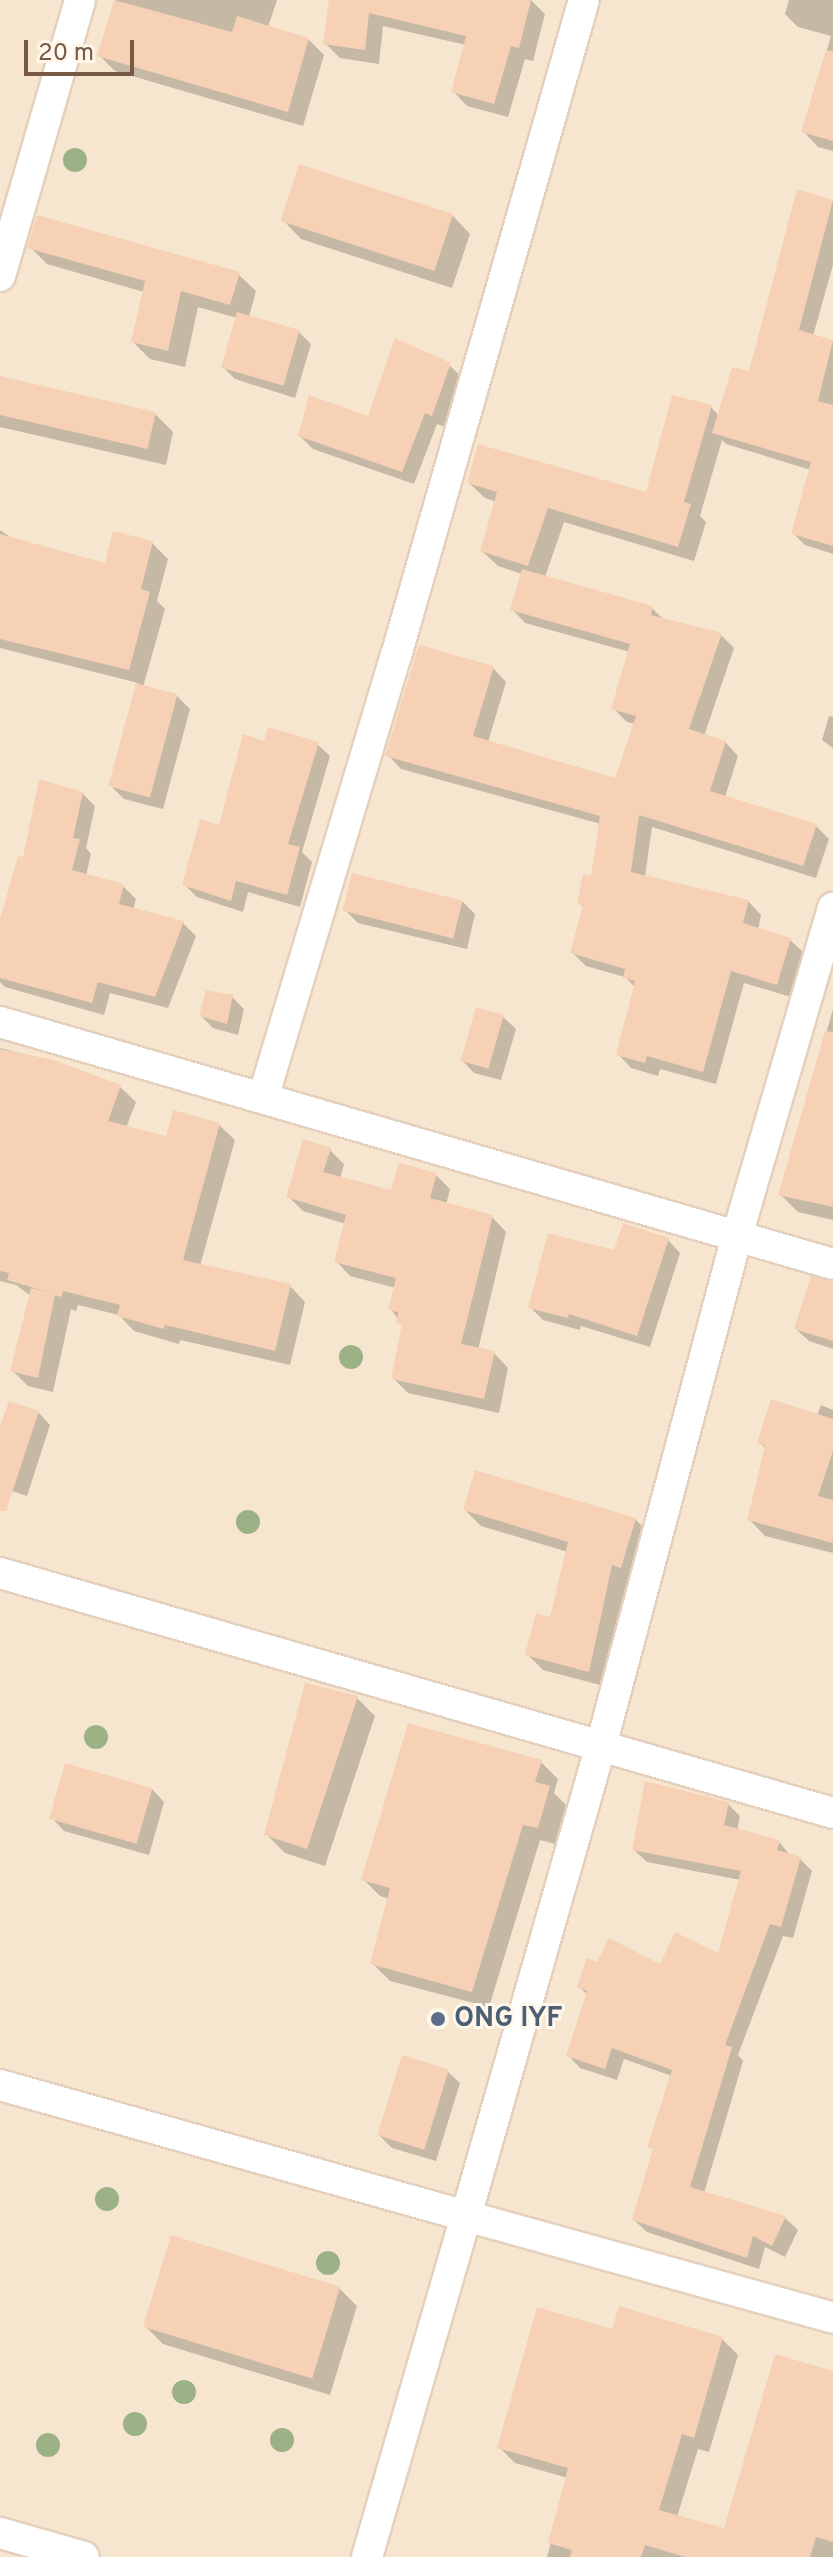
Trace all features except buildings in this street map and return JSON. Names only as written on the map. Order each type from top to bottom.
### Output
[{"type":"street","points":[[0,276],[80,0]]},
{"type":"street","points":[[263,1098],[391,671],[584,0]]},
{"type":"street","points":[[367,2557],[601,1746],[737,1236],[833,908]]},
{"type":"street","points":[[0,1022],[833,1264]]},
{"type":"street","points":[[0,1573],[833,1813]]},
{"type":"street","points":[[0,2085],[833,2318]]},
{"type":"street","points":[[0,2533],[84,2557]]},
{"type":"shaded area","points":[[0,0],[833,0],[833,2557],[0,2557]]},
{"type":"place","name":"ONG IYF","points":[[438,2019]]}]
